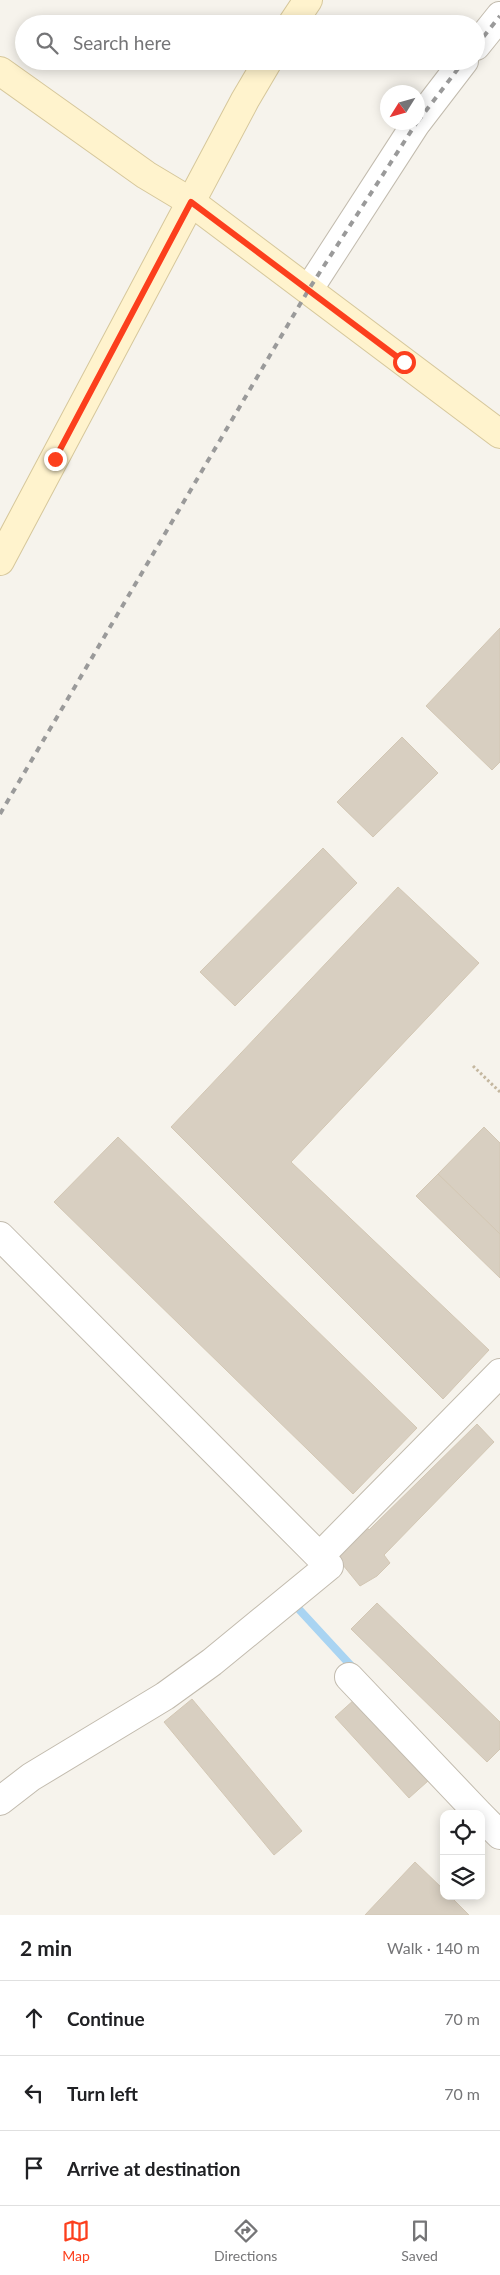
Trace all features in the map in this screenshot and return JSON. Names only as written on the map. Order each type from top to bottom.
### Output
[{"type":"street","points":[[298,15],[308,0]]},
{"type":"street","points":[[485,35],[500,16]]},
{"type":"street","points":[[0,561],[263,70]]},
{"type":"street","points":[[425,112],[457,70]]},
{"type":"street","points":[[0,71],[146,175],[191,202],[500,434]]},
{"type":"street","points":[[309,289],[412,130]]},
{"type":"street","points":[[0,1236],[329,1566],[212,1662],[165,1696],[31,1777],[0,1801]]},
{"type":"street","points":[[320,1556],[500,1373]]},
{"type":"street","points":[[349,1677],[475,1810]]},
{"type":"street","points":[[485,1820],[500,1836]]},
{"type":"path","points":[[473,1066],[500,1092]]},
{"type":"building","points":[[500,628],[500,762],[492,770],[426,706]]},
{"type":"building","points":[[402,737],[438,773],[373,837],[337,802]]},
{"type":"building","points":[[323,848],[357,883],[235,1006],[200,972]]},
{"type":"building","points":[[398,887],[479,963],[291,1162],[489,1350],[443,1399],[171,1127]]},
{"type":"building","points":[[484,1127],[500,1143],[500,1234],[438,1174]]},
{"type":"building","points":[[118,1137],[417,1428],[353,1494],[54,1202]]},
{"type":"building","points":[[438,1174],[500,1234],[500,1278],[416,1196]]},
{"type":"building","points":[[477,1424],[494,1442],[384,1555],[390,1563],[377,1576],[360,1586],[334,1554],[364,1524],[369,1530]]},
{"type":"building","points":[[377,1603],[500,1722],[500,1749],[487,1762],[351,1629]]},
{"type":"building","points":[[192,1699],[302,1831],[274,1855],[164,1722]]},
{"type":"building","points":[[355,1699],[428,1781],[409,1798],[335,1717]]},
{"type":"building","points":[[415,1862],[440,1886],[440,1900],[454,1900],[469,1915],[365,1915]]},
{"type":"waterway","points":[[291,1608],[295,1605],[355,1670]]},
{"type":"railway","points":[[485,35],[500,16]]},
{"type":"railway","points":[[425,112],[457,70]]},
{"type":"railway","points":[[0,814],[309,289],[412,130]]},
{"type":"route","points":[[55,459],[191,202],[404,362]]}]
